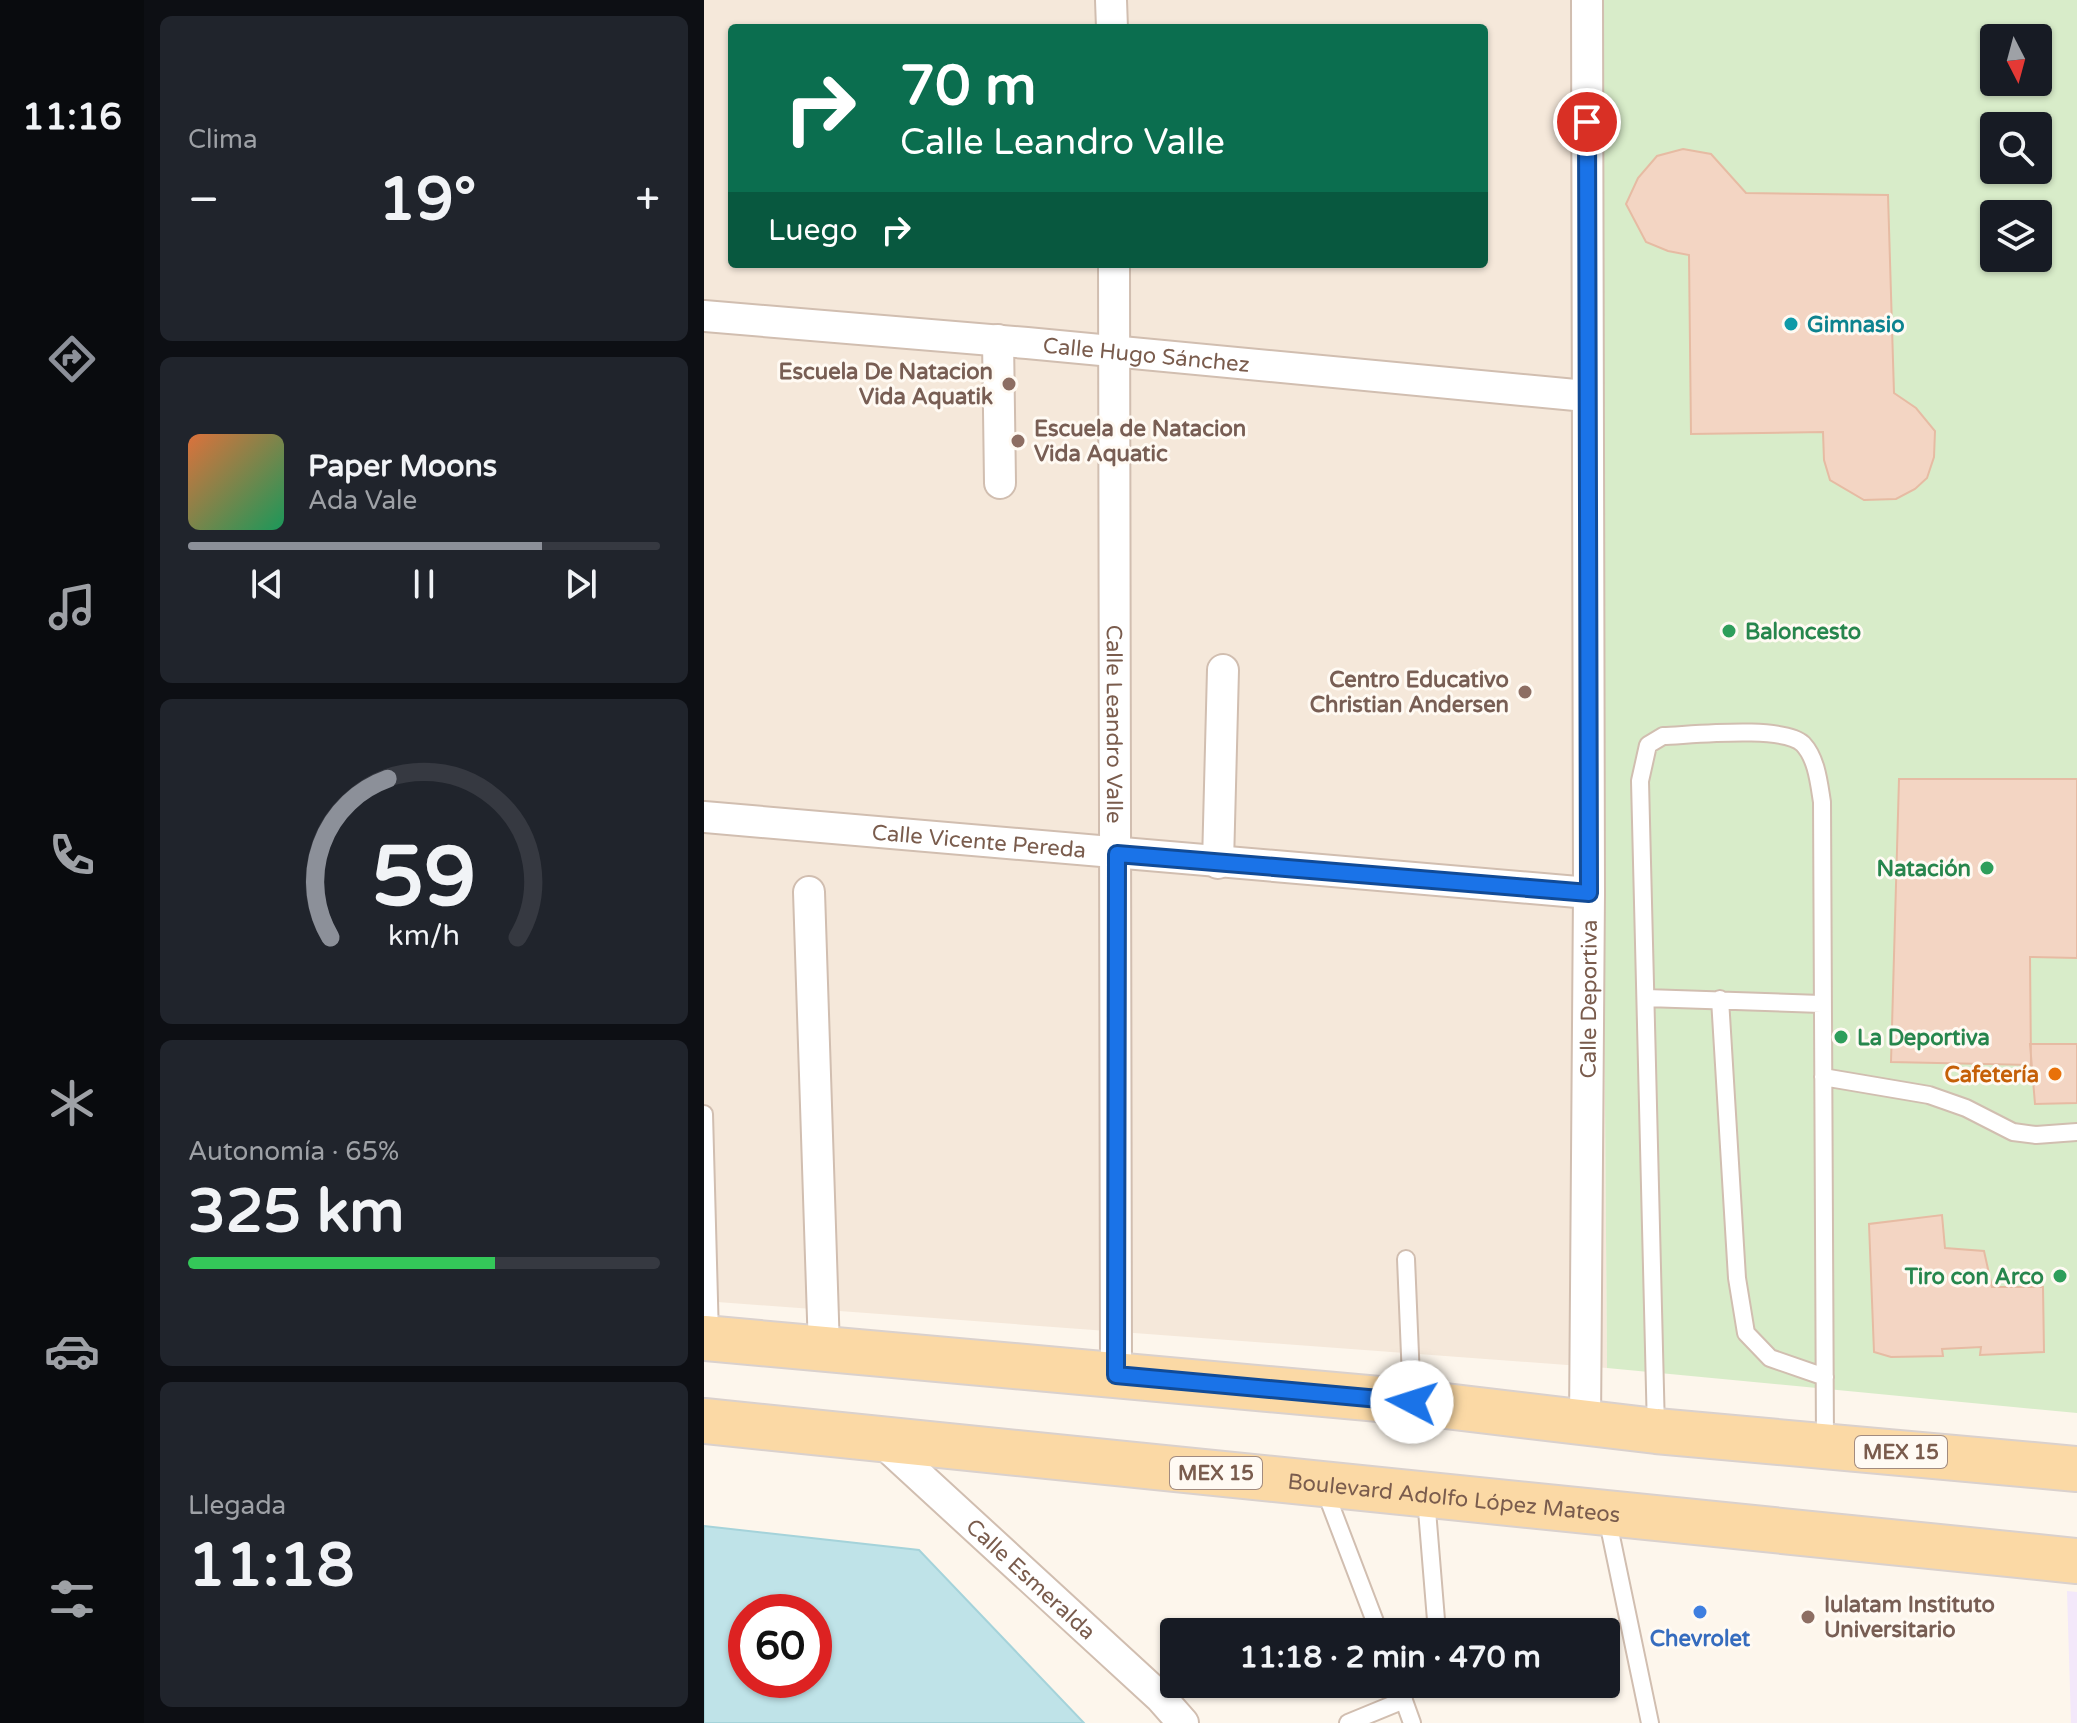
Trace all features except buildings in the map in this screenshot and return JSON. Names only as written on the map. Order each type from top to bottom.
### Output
[{"type":"main road","name":"MEX 15","points":[[707,1338],[1412,1402],[1656,1431],[2077,1469]]},
{"type":"main road","name":"Boulevard Adolfo López Mateos","points":[[704,1421],[2077,1561]]},
{"type":"street","points":[[1111,0],[1112,24]]},
{"type":"street","name":"Calle Deportiva","points":[[1585,1423],[1589,893],[1587,0]]},
{"type":"street","name":"Calle Leandro Valle","points":[[1114,268],[1116,1375]]},
{"type":"street","name":"Calle Hugo Sánchez","points":[[704,316],[998,340],[1586,396]]},
{"type":"street","points":[[998,340],[1000,483]]},
{"type":"street","points":[[1218,863],[1223,670]]},
{"type":"street","name":"Calle Vicente Pereda","points":[[704,817],[1589,893]]},
{"type":"street","points":[[809,892],[824,1349]]},
{"type":"street","name":"Calle Esmeralda","points":[[878,1438],[1161,1698],[1183,1723]]},
{"type":"lane","points":[[1656,1431],[1640,781],[1648,745],[1663,736],[1784,734],[1802,743],[1810,755],[1822,802],[1826,1445]]},
{"type":"lane","points":[[1646,998],[1821,1004]]},
{"type":"lane","points":[[1720,999],[1737,1278],[1746,1333],[1770,1358],[1825,1377]]},
{"type":"lane","points":[[1823,1077],[1929,1095],[1966,1108],[2013,1132],[2036,1135],[2077,1132]]},
{"type":"lane","points":[[704,1114],[707,1338]]},
{"type":"lane","points":[[1406,1259],[1412,1402]]},
{"type":"lane","points":[[1322,1484],[1374,1618]]},
{"type":"lane","points":[[1425,1495],[1436,1618]]},
{"type":"lane","points":[[1606,1513],[1630,1615],[1650,1723]]},
{"type":"lane","points":[[1348,1723],[1391,1698]]},
{"type":"lane","points":[[1403,1698],[1412,1723]]},
{"type":"shaded area","points":[[704,0],[1603,0],[1602,705],[1607,1368],[704,1301]]},
{"type":"shaded area","points":[[2067,1591],[2077,1592],[2077,1723],[2071,1723]]},
{"type":"green space","name":"La Deportiva","points":[[1603,0],[2077,0],[2077,1413],[1607,1368],[1602,705]]},
{"type":"water","points":[[704,1526],[919,1550],[1084,1723],[704,1723]]},
{"type":"place","name":"Gimnasio","points":[[1791,324]]},
{"type":"place","name":"Escuela De Natacion Vida Aquatik","points":[[1009,384]]},
{"type":"place","name":"Escuela de Natacion Vida Aquatic","points":[[1018,441]]},
{"type":"place","name":"Baloncesto","points":[[1729,631]]},
{"type":"place","name":"Centro Educativo Christian Andersen","points":[[1525,692]]},
{"type":"place","name":"Natación","points":[[1987,868]]},
{"type":"place","name":"La Deportiva","points":[[1841,1037]]},
{"type":"place","name":"Cafetería","points":[[2055,1074]]},
{"type":"place","name":"Tiro con Arco","points":[[2060,1276]]},
{"type":"place","name":"Chevrolet","points":[[1700,1612]]},
{"type":"place","name":"Iulatam Instituto Universitario","points":[[1808,1617]]},
{"type":"route","points":[[1412,1402],[1116,1375],[1117,854],[1589,893],[1587,122]]}]
